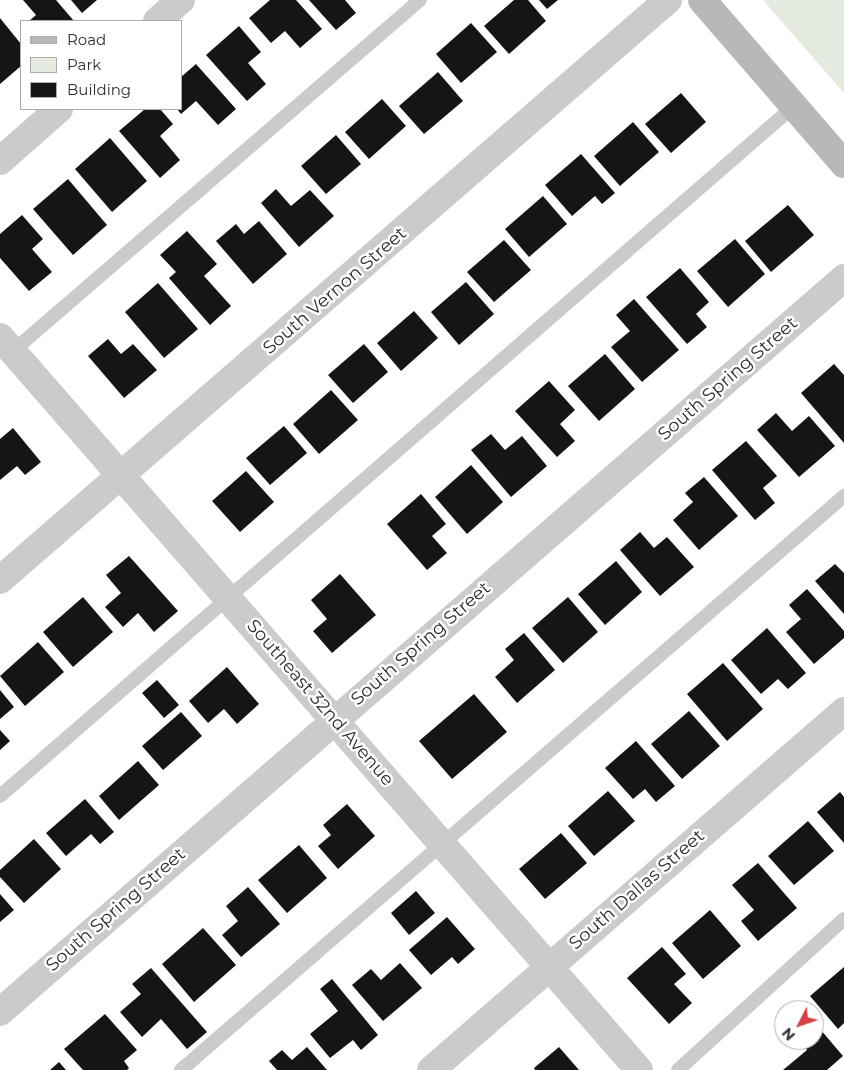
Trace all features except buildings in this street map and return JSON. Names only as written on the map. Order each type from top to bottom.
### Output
[{"type":"main road","points":[[702,0],[844,164]]},
{"type":"street","points":[[159,20],[181,0]]},
{"type":"street","name":"South Vernon Street","points":[[0,580],[668,0]]},
{"type":"street","points":[[0,161],[58,110]]},
{"type":"street","name":"South Spring Street","points":[[0,1012],[844,278]]},
{"type":"street","name":"Southeast 32nd Avenue","points":[[6,348],[122,476],[639,1070]]},
{"type":"street","name":"South Dallas Street","points":[[431,1070],[844,710]]},
{"type":"lane","points":[[6,348],[420,0]]},
{"type":"lane","points":[[0,796],[794,106]]},
{"type":"lane","points":[[181,1070],[844,496]]},
{"type":"lane","points":[[678,1070],[844,919]]},
{"type":"green space","points":[[763,0],[844,0],[844,93]]}]
